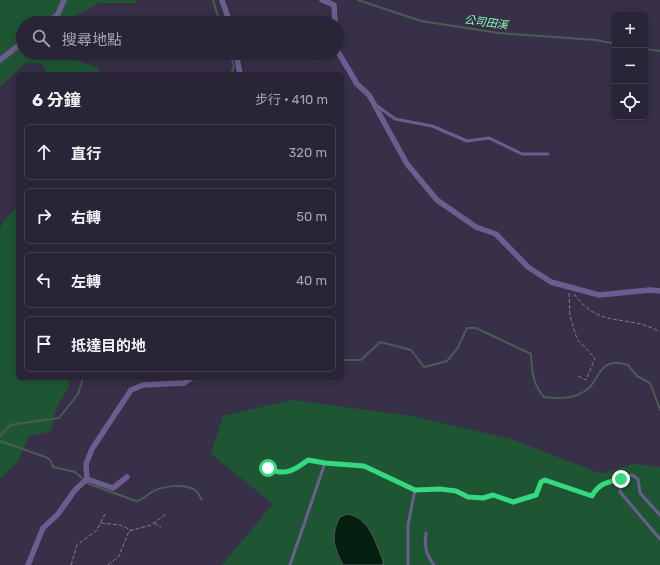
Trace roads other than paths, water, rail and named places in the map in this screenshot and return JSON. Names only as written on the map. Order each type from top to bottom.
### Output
[{"type":"street","points":[[56,16],[58,14],[64,0]]},
{"type":"street","points":[[222,0],[228,16]]},
{"type":"street","points":[[322,0],[334,5],[335,16]]},
{"type":"street","points":[[0,60],[16,47]]},
{"type":"street","points":[[237,60],[240,72]]},
{"type":"street","points":[[343,60],[356,84],[369,95],[407,164],[437,200],[476,227],[496,234],[528,267],[551,282],[599,295],[650,290],[660,291]]},
{"type":"street","points":[[28,565],[43,528],[58,514],[75,490],[85,481],[86,464],[92,449],[131,390],[143,385],[184,383],[188,380]]},
{"type":"street","points":[[85,481],[113,488],[127,477]]},
{"type":"lane","points":[[374,104],[395,119],[432,126],[467,141],[489,138],[522,154],[548,154]]},
{"type":"lane","points":[[267,463],[268,468],[276,472],[290,472],[308,460],[364,466],[415,490],[440,489],[456,491],[468,497],[483,498],[493,495],[513,502],[536,495],[541,482],[545,480],[592,496],[596,488],[601,484],[632,475],[638,479],[640,493],[660,515]]},
{"type":"lane","points":[[290,565],[325,463]]},
{"type":"lane","points":[[621,479],[620,492],[660,539]]},
{"type":"lane","points":[[408,565],[408,524],[415,490]]},
{"type":"lane","points":[[426,533],[424,545],[426,554],[434,565]]},
{"type":"waterway","name":"公司田溪","points":[[213,0],[218,16]]},
{"type":"waterway","name":"公司田溪","points":[[358,0],[421,21],[499,33],[596,40],[612,43]]},
{"type":"waterway","name":"公司田溪","points":[[648,49],[660,51]]},
{"type":"waterway","name":"公司田溪","points":[[232,60],[234,67],[232,72]]},
{"type":"waterway","points":[[344,360],[361,360],[380,342],[411,350],[424,367],[447,361],[457,349],[467,328],[476,328],[531,354],[532,371],[535,382],[544,397],[562,398],[584,392],[592,385],[599,373],[605,367],[609,364],[618,363],[628,365],[637,376],[650,383],[660,410]]},
{"type":"waterway","name":"公司田溪","points":[[0,436],[10,425],[59,418],[78,394],[82,380]]},
{"type":"waterway","points":[[0,441],[48,458],[53,467],[75,472],[89,484],[136,501],[156,490],[173,486],[195,490],[202,500]]}]
